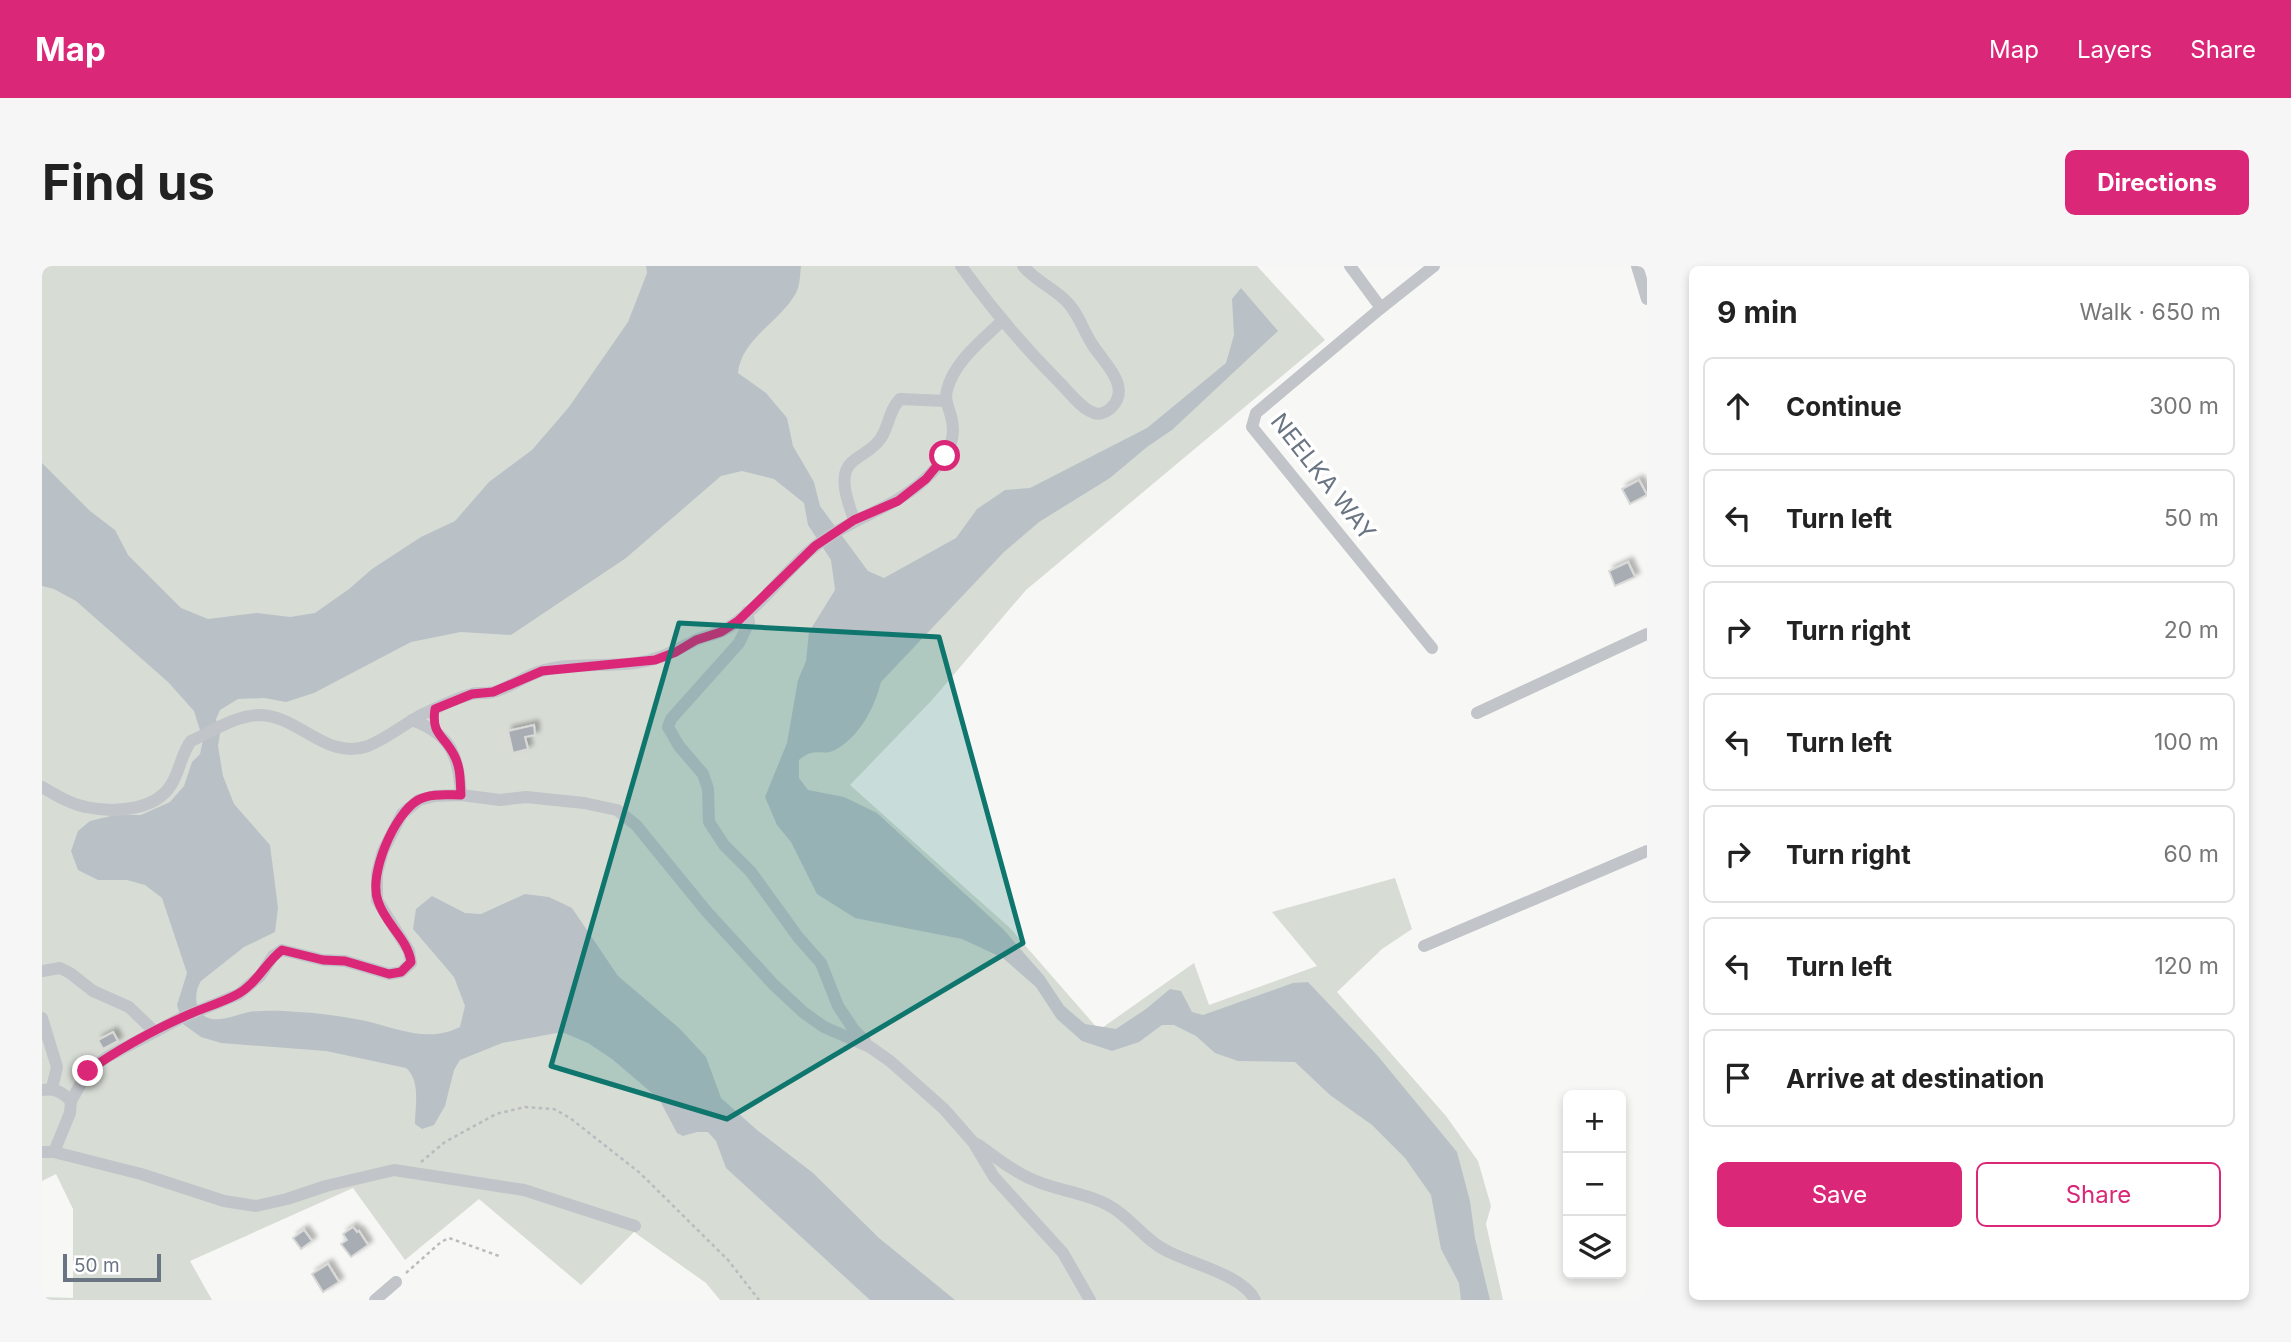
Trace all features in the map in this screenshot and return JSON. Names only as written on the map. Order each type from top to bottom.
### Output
[{"type":"street","points":[[961,266],[1002,321],[1084,407],[1093,414],[1101,414],[1112,407],[1119,393],[1111,368],[1093,346],[1065,300],[1032,277],[1023,266]]},
{"type":"street","points":[[1350,266],[1381,308]]},
{"type":"street","name":"NEELKA WAY","points":[[1432,648],[1252,427],[1256,413],[1434,266]]},
{"type":"street","points":[[1637,266],[1647,299]]},
{"type":"street","points":[[42,788],[85,807],[113,811],[142,805],[163,795],[172,784],[191,741],[244,717],[262,715],[282,720],[308,735],[346,750],[366,747],[435,709],[472,694],[493,692],[542,671],[655,660],[696,640],[721,632],[738,621],[815,546],[849,523],[898,501],[926,479],[945,456],[954,437],[953,421],[946,401],[952,377],[964,359],[1002,321]]},
{"type":"street","points":[[849,523],[845,472],[851,463],[869,452],[882,438],[895,405],[900,399],[946,401]]},
{"type":"street","points":[[747,612],[749,622],[739,643],[671,719],[668,727],[679,747],[703,774],[708,789],[709,822],[724,845],[751,872],[798,937],[821,963],[838,1006],[854,1030],[944,1109],[974,1142],[994,1177],[1063,1253],[1090,1300]]},
{"type":"street","points":[[1477,713],[1647,634]]},
{"type":"street","points":[[435,709],[435,731]]},
{"type":"street","points":[[412,720],[435,731],[453,752],[459,767],[461,795]]},
{"type":"street","points":[[635,1226],[524,1190],[394,1170],[256,1206],[224,1201],[141,1174],[48,1152],[70,1113],[71,1101],[88,1071],[107,1057],[181,1018],[239,994],[260,976],[282,950],[323,960],[345,961],[389,974],[401,972],[411,962],[409,951],[377,900],[377,873],[383,851],[402,814],[419,800],[435,796],[461,795],[499,800],[526,797],[584,803],[617,810],[636,825],[707,912],[793,1003],[824,1027],[870,1046]]},
{"type":"street","points":[[1424,946],[1647,852]]},
{"type":"street","points":[[42,971],[60,968],[70,973],[93,991],[129,1007],[155,1032]]},
{"type":"street","points":[[42,1018],[57,1067],[47,1089],[62,1093],[71,1101]]},
{"type":"street","points":[[974,1142],[1035,1181],[1105,1203],[1125,1215],[1145,1236],[1165,1251],[1241,1283],[1255,1300]]},
{"type":"street","points":[[374,1300],[396,1282]]},
{"type":"path","points":[[394,1170],[421,1162],[444,1142],[496,1114],[525,1107],[554,1109],[570,1118],[639,1173],[728,1260],[758,1300]]},
{"type":"path","points":[[396,1282],[440,1242],[449,1238],[499,1256]]},
{"type":"highlighted area","points":[[679,623],[939,637],[1023,943],[727,1119],[551,1066]]},
{"type":"shaded area","points":[[42,266],[1257,266],[1325,340],[1026,590],[932,700],[850,785],[1010,928],[1099,1030],[1194,963],[1209,1005],[1317,966],[1272,912],[1395,878],[1412,929],[1382,949],[1337,992],[1446,1116],[1478,1161],[1491,1206],[1486,1224],[1503,1300],[720,1300],[706,1283],[634,1232],[581,1285],[479,1199],[405,1260],[353,1188],[190,1261],[212,1300],[42,1300],[42,1297],[73,1298],[73,1209],[56,1174],[42,1181]]},
{"type":"shaded area","points":[[646,266],[801,266],[796,293],[781,313],[753,340],[741,361],[738,373],[766,393],[787,418],[793,446],[814,482],[820,506],[868,571],[884,578],[956,538],[977,509],[1005,490],[1030,488],[1147,428],[1226,363],[1234,335],[1232,299],[1241,288],[1278,331],[1172,430],[1110,478],[1039,522],[1004,552],[881,682],[870,712],[852,737],[835,750],[810,754],[799,760],[799,778],[808,790],[844,797],[877,813],[1003,929],[1044,976],[1064,1006],[1085,1024],[1116,1029],[1170,989],[1181,991],[1192,1012],[1203,1015],[1293,983],[1308,982],[1377,1055],[1457,1152],[1490,1300],[1461,1300],[1459,1283],[1441,1249],[1431,1195],[1405,1158],[1372,1125],[1330,1095],[1295,1062],[1238,1061],[1215,1053],[1196,1036],[1174,1025],[1162,1025],[1139,1042],[1112,1051],[1082,1041],[1057,1019],[1036,987],[1003,958],[962,939],[855,918],[817,894],[791,842],[777,825],[765,797],[787,743],[798,680],[806,661],[809,632],[835,590],[831,560],[808,525],[804,503],[774,479],[742,471],[721,476],[626,558],[511,635],[461,632],[411,642],[314,693],[286,702],[264,698],[238,699],[220,710],[216,719],[220,733],[218,746],[223,776],[234,804],[270,845],[278,908],[275,932],[244,947],[201,981],[197,1003],[202,1013],[212,1019],[255,1011],[274,1011],[321,1014],[423,1034],[447,1032],[460,1027],[465,1006],[454,977],[413,929],[416,909],[432,896],[465,913],[481,914],[525,894],[549,897],[572,908],[618,976],[679,1028],[706,1057],[721,1098],[813,1173],[879,1238],[955,1300],[870,1300],[726,1168],[716,1141],[708,1132],[683,1136],[677,1133],[659,1099],[612,1059],[588,1043],[562,1032],[502,1043],[460,1060],[454,1070],[445,1106],[434,1125],[422,1129],[415,1124],[414,1080],[406,1068],[326,1051],[221,1043],[201,1037],[183,1024],[177,1005],[187,973],[162,898],[145,885],[127,880],[98,880],[78,870],[71,851],[78,831],[90,821],[115,815],[141,815],[170,802],[184,786],[192,762],[200,754],[203,740],[194,711],[168,682],[76,601],[42,586],[42,463],[90,511],[115,530],[128,555],[181,608],[208,619],[257,613],[290,617],[315,613],[372,569],[421,537],[455,521],[489,482],[532,450],[569,407],[628,322],[647,273]]},
{"type":"building","points":[[1639,480],[1647,495],[1630,504],[1622,489]]},
{"type":"building","points":[[1628,562],[1635,577],[1615,586],[1609,571]]},
{"type":"building","points":[[534,725],[535,735],[525,737],[528,749],[513,753],[508,731]]},
{"type":"building","points":[[113,1032],[118,1041],[103,1049],[98,1040]]},
{"type":"building","points":[[353,1227],[368,1245],[351,1257],[341,1244],[347,1240],[343,1234]]},
{"type":"building","points":[[304,1230],[312,1241],[301,1249],[293,1238]]},
{"type":"building","points":[[328,1264],[339,1282],[323,1292],[312,1274]]},
{"type":"route","points":[[88,1071],[107,1057],[181,1018],[239,994],[260,976],[282,950],[323,960],[345,961],[389,974],[401,972],[411,962],[409,951],[377,900],[377,873],[383,851],[402,814],[419,800],[461,795],[459,767],[453,752],[435,731],[435,709],[472,694],[493,692],[542,671],[655,660],[696,640],[721,632],[738,621],[815,546],[854,520],[898,501],[926,479],[945,456]]}]
